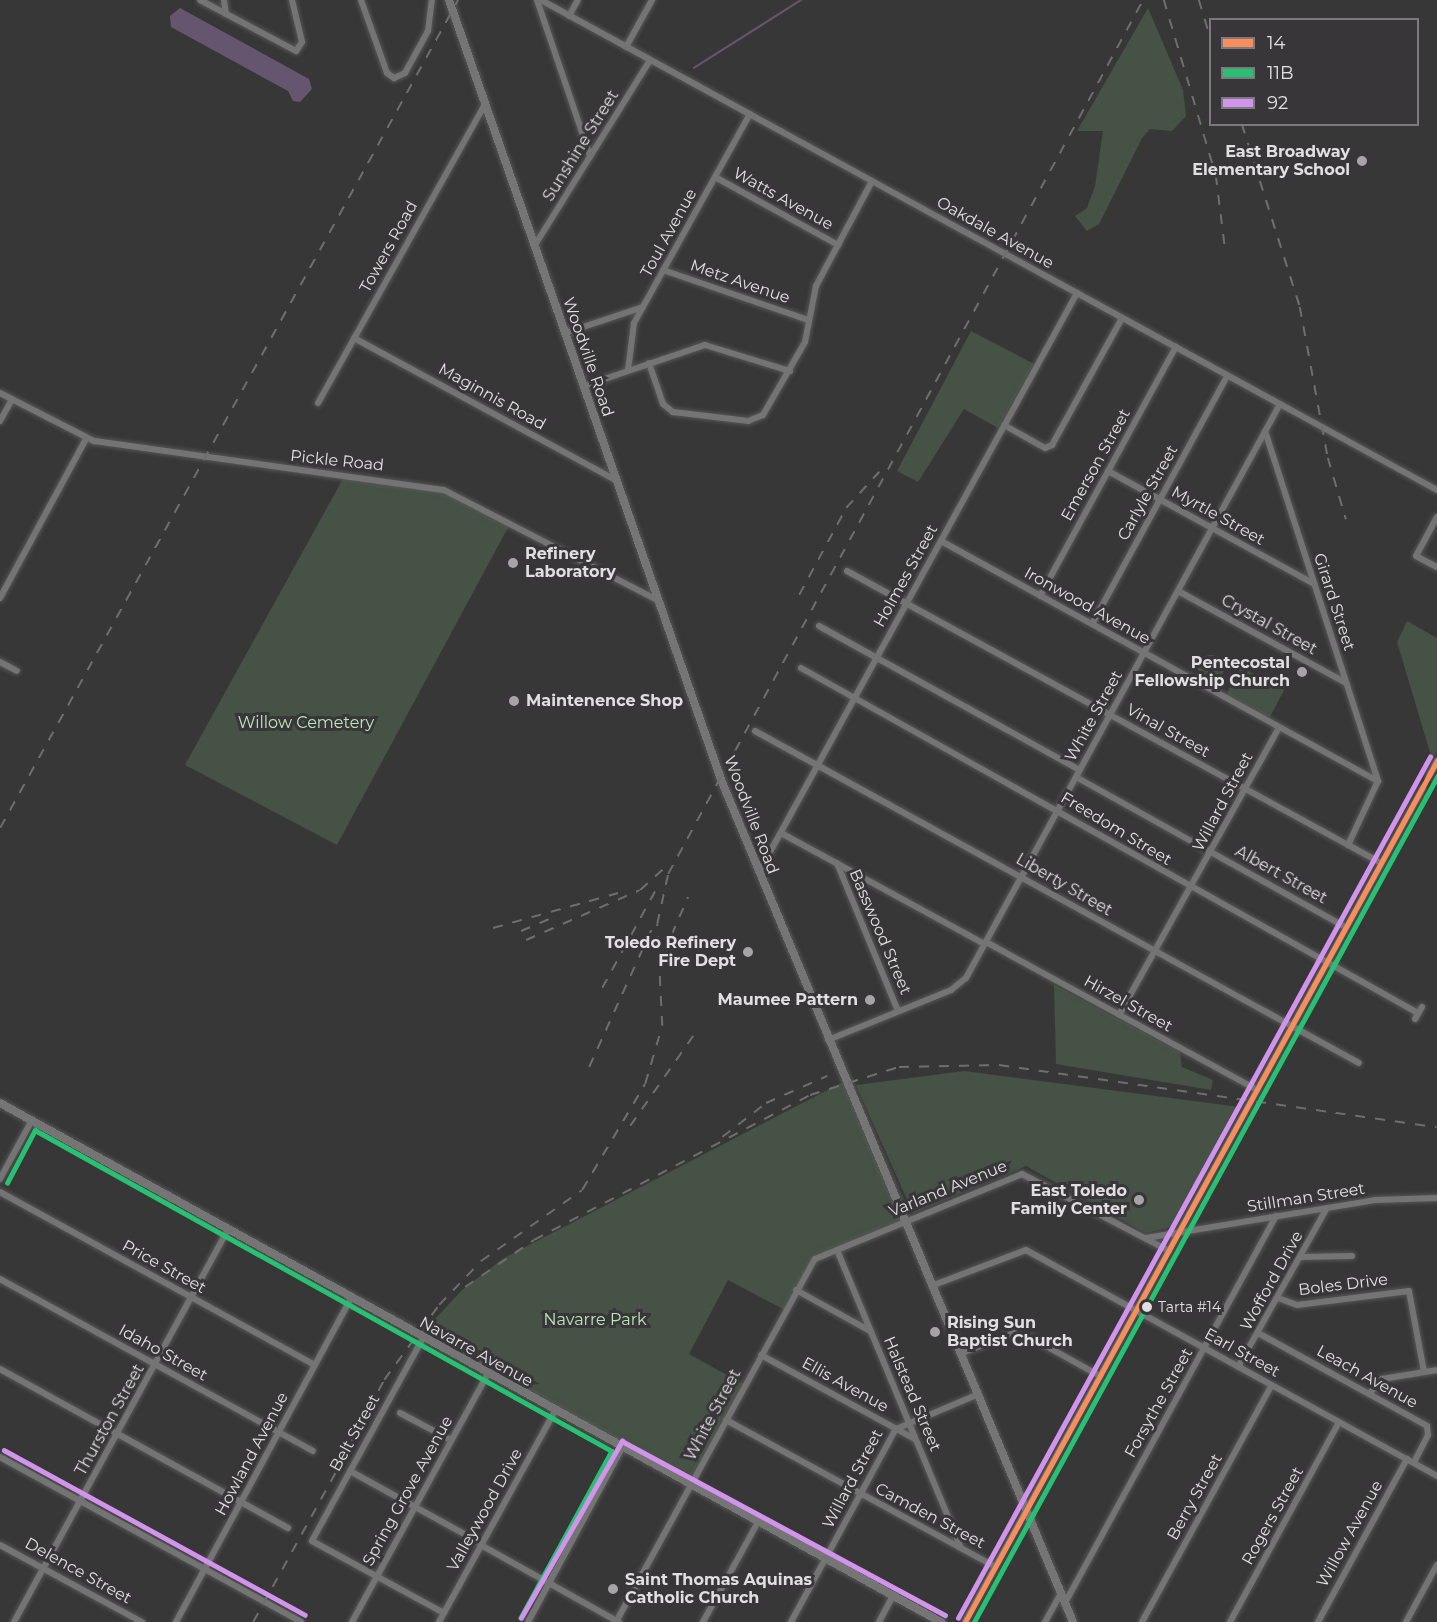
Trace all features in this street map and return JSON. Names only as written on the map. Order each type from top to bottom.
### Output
[{"type":"main road","name":"Woodville Road","points":[[449,0],[657,600],[759,872],[828,1040],[980,1394],[1073,1622]]},
{"type":"main road","name":"Navarre Avenue","points":[[0,1103],[351,1299],[941,1622]]},
{"type":"street","points":[[200,0],[300,50],[292,0]]},
{"type":"street","points":[[224,0],[225,14]]},
{"type":"street","points":[[361,0],[391,77],[405,73],[422,42],[432,21],[432,0]]},
{"type":"street","points":[[539,0],[591,156]]},
{"type":"street","name":"Oakdale Avenue","points":[[539,0],[1437,490]]},
{"type":"street","points":[[569,16],[578,0]]},
{"type":"street","points":[[626,47],[652,0]]},
{"type":"street","name":"Sunshine Street","points":[[535,245],[650,60]]},
{"type":"street","name":"Towers Road","points":[[318,403],[485,104]]},
{"type":"street","name":"Toul Avenue","points":[[627,370],[634,323],[750,114]]},
{"type":"street","name":"Watts Avenue","points":[[715,177],[838,245]]},
{"type":"street","points":[[648,363],[669,410],[748,421],[766,412],[805,342],[816,286],[872,181]]},
{"type":"street","name":"Metz Avenue","points":[[663,270],[808,320]]},
{"type":"street","name":"Holmes Street","points":[[759,872],[1077,293]]},
{"type":"street","points":[[565,333],[643,307]]},
{"type":"street","points":[[1004,425],[1042,446],[1054,442],[1122,318]]},
{"type":"street","name":"Maginnis Road","points":[[354,338],[617,481]]},
{"type":"street","points":[[584,386],[648,363],[714,345],[790,371]]},
{"type":"street","name":"Emerson Street","points":[[1040,596],[1176,347]]},
{"type":"street","name":"Carlyle Street","points":[[1092,624],[1227,375]]},
{"type":"street","name":"Pickle Road","points":[[0,393],[86,439],[444,490],[657,600]]},
{"type":"street","points":[[0,421],[12,399]]},
{"type":"street","name":"White Street","points":[[898,1011],[966,978],[1280,404]]},
{"type":"street","name":"Girard Street","points":[[1265,431],[1378,781]]},
{"type":"street","points":[[0,598],[86,439]]},
{"type":"street","name":"Myrtle Street","points":[[1108,471],[1314,584]]},
{"type":"street","points":[[1437,517],[1416,556],[1437,567]]},
{"type":"street","name":"Ironwood Avenue","points":[[941,541],[1378,781]]},
{"type":"street","name":"Vinal Street","points":[[847,571],[1381,863]]},
{"type":"street","name":"Crystal Street","points":[[1178,591],[1346,683]]},
{"type":"street","points":[[819,626],[1080,770]]},
{"type":"street","points":[[0,662],[17,671]]},
{"type":"street","name":"Freedom Street","points":[[801,668],[1058,810],[1191,890],[1418,1013]]},
{"type":"street","name":"Willard Street","points":[[1119,1015],[1191,890],[1279,727]]},
{"type":"street","name":"Liberty Street","points":[[755,731],[1022,877],[1155,953],[1359,1063]]},
{"type":"street","points":[[1429,776],[1437,761]]},
{"type":"street","name":"Albert Street","points":[[1076,777],[1346,927]]},
{"type":"street","points":[[1348,845],[1378,781]]},
{"type":"street","points":[[965,1622],[1423,788]]},
{"type":"street","name":"Hirzel Street","points":[[782,833],[1257,1090]]},
{"type":"street","name":"Basswood Street","points":[[837,863],[898,1011]]},
{"type":"street","points":[[828,1040],[898,1011]]},
{"type":"street","points":[[0,1179],[32,1120]]},
{"type":"street","name":"Varland Avenue","points":[[822,1256],[1022,1174],[1169,1251]]},
{"type":"street","name":"Price Street","points":[[0,1192],[315,1365]]},
{"type":"street","name":"Stillman Street","points":[[1180,1231],[1328,1208],[1437,1198]]},
{"type":"street","name":"Wofford Drive","points":[[1238,1367],[1328,1208]]},
{"type":"street","name":"Forsythe Street","points":[[1065,1602],[1276,1216]]},
{"type":"street","name":"Thurston Street","points":[[14,1622],[228,1230]]},
{"type":"street","points":[[1145,1238],[1180,1231]]},
{"type":"street","name":"Earl Street","points":[[934,1285],[1021,1249],[1437,1476]]},
{"type":"street","name":"Halstead Street","points":[[837,1250],[961,1548]]},
{"type":"street","name":"White Street","points":[[617,1622],[796,1290],[812,1262],[822,1256]]},
{"type":"street","points":[[1301,1257],[1352,1256]]},
{"type":"street","name":"Idaho Street","points":[[0,1279],[313,1451]]},
{"type":"street","points":[[796,1290],[871,1331]]},
{"type":"street","name":"Boles Drive","points":[[1278,1298],[1297,1305],[1412,1293],[1424,1372]]},
{"type":"street","name":"Howland Avenue","points":[[176,1622],[351,1299]]},
{"type":"street","points":[[962,1353],[1019,1331],[1100,1376]]},
{"type":"street","name":"Leach Avenue","points":[[1258,1333],[1428,1429],[1414,1463]]},
{"type":"street","name":"Belt Street","points":[[377,1576],[312,1540],[423,1338]]},
{"type":"street","name":"Ellis Avenue","points":[[761,1355],[916,1439]]},
{"type":"street","points":[[0,1369],[288,1528]]},
{"type":"street","points":[[1369,1394],[1383,1379],[1437,1371]]},
{"type":"street","name":"Spring Grove Avenue","points":[[352,1622],[488,1374]]},
{"type":"street","name":"Berry Street","points":[[1142,1622],[1272,1385]]},
{"type":"street","name":"Willard Street","points":[[791,1622],[896,1429],[980,1394]]},
{"type":"street","name":"Valleywood Drive","points":[[439,1622],[555,1411]]},
{"type":"street","points":[[400,1413],[451,1440]]},
{"type":"street","name":"Camden Street","points":[[726,1420],[996,1567]]},
{"type":"street","name":"Rogers Street","points":[[1230,1622],[1340,1422]]},
{"type":"street","points":[[528,1622],[622,1448]]},
{"type":"street","points":[[0,1457],[301,1622]]},
{"type":"street","name":"Willow Avenue","points":[[1318,1622],[1407,1459]]},
{"type":"street","points":[[350,1472],[617,1622]]},
{"type":"street","points":[[703,1622],[758,1522]]},
{"type":"street","name":"Delence Street","points":[[0,1545],[142,1622]]},
{"type":"street","points":[[1406,1622],[1437,1565]]},
{"type":"street","points":[[377,1576],[444,1613]]},
{"type":"street","points":[[1045,1622],[1061,1593]]},
{"type":"street","points":[[879,1622],[893,1596]]},
{"type":"green space","points":[[1148,8],[1183,90],[1186,116],[1172,131],[1150,129],[1142,138],[1099,224],[1087,231],[1075,216],[1087,208],[1095,186],[1103,131],[1077,131]]},
{"type":"green space","points":[[971,331],[1034,364],[998,428],[964,409],[918,482],[897,471]]},
{"type":"green space","name":"Willow Cemetery","points":[[345,475],[444,490],[511,522],[337,845],[185,765]]},
{"type":"green space","points":[[1407,621],[1437,638],[1437,752],[1432,759],[1397,642]]},
{"type":"green space","points":[[1211,655],[1220,659],[1224,668],[1220,677],[1211,681],[1202,677],[1198,668],[1202,659]]},
{"type":"green space","points":[[1241,667],[1284,690],[1270,717],[1226,694]]},
{"type":"green space","points":[[1054,985],[1180,1052],[1182,1067],[1213,1080],[1211,1090],[1056,1064]]},
{"type":"green space","points":[[964,1071],[1240,1107],[1175,1226],[1146,1233],[1026,1166],[913,1213],[856,1085]]},
{"type":"green space","name":"Navarre Park","points":[[845,1081],[906,1221],[815,1259],[785,1310],[728,1280],[689,1354],[745,1385],[691,1485],[419,1336],[462,1290],[504,1258]]},
{"type":"shaded area","points":[[180,8],[309,79],[312,89],[300,102],[293,101],[288,91],[171,27],[170,16]]},
{"type":"waterway","points":[[694,68],[801,0]]},
{"type":"tunnel","points":[[1423,788],[1429,776]]},
{"type":"railway","points":[[0,828],[458,0]]},
{"type":"railway","points":[[350,1444],[384,1380],[439,1305],[481,1261],[582,1190],[645,1084],[662,1026],[657,924],[668,874],[1143,0]]},
{"type":"railway","points":[[1164,0],[1216,175],[1225,247]]},
{"type":"railway","points":[[1199,0],[1209,34]]},
{"type":"railway","points":[[1243,126],[1300,307],[1328,458],[1346,519]]},
{"type":"railway","points":[[799,595],[846,508],[879,472]]},
{"type":"railway","points":[[526,940],[640,890],[669,864]]},
{"type":"railway","points":[[602,988],[659,884]]},
{"type":"railway","points":[[493,928],[618,893]]},
{"type":"railway","points":[[663,954],[688,897]]},
{"type":"railway","points":[[521,931],[549,919]]},
{"type":"railway","points":[[589,1067],[654,924]]},
{"type":"railway","points":[[630,1126],[693,1036]]},
{"type":"railway","points":[[465,1287],[534,1240],[810,1095],[899,1067],[999,1065],[1437,1127]]},
{"type":"railway","points":[[722,1137],[766,1103],[827,1076]]},
{"type":"railway","points":[[253,1622],[354,1439]]},
{"type":"transit line","name":"92","points":[[958,1618],[1430,757]]},
{"type":"transit line","name":"14","points":[[965,1622],[1437,761]]},
{"type":"transit line","name":"11B","points":[[974,1622],[1437,777]]},
{"type":"transit line","name":"11B","points":[[7,1183],[35,1130],[612,1451],[521,1618]]},
{"type":"transit line","name":"92","points":[[521,1618],[622,1441],[945,1615]]},
{"type":"transit line","name":"92","points":[[4,1450],[305,1615]]},
{"type":"place","name":"East Broadway Elementary School","points":[[1362,161]]},
{"type":"place","name":"Refinery Laboratory","points":[[513,563]]},
{"type":"place","name":"Pentecostal Fellowship Church","points":[[1302,672]]},
{"type":"place","name":"Maintenence Shop","points":[[514,701]]},
{"type":"place","name":"Toledo Refinery Fire Dept","points":[[748,952]]},
{"type":"place","name":"Maumee Pattern","points":[[870,1000]]},
{"type":"place","name":"East Toledo Family Center","points":[[1139,1200]]},
{"type":"place","name":"Tarta #14","points":[[1147,1307]]},
{"type":"place","name":"Rising Sun Baptist Church","points":[[935,1332]]},
{"type":"place","name":"Saint Thomas Aquinas Catholic Church","points":[[613,1589]]}]
